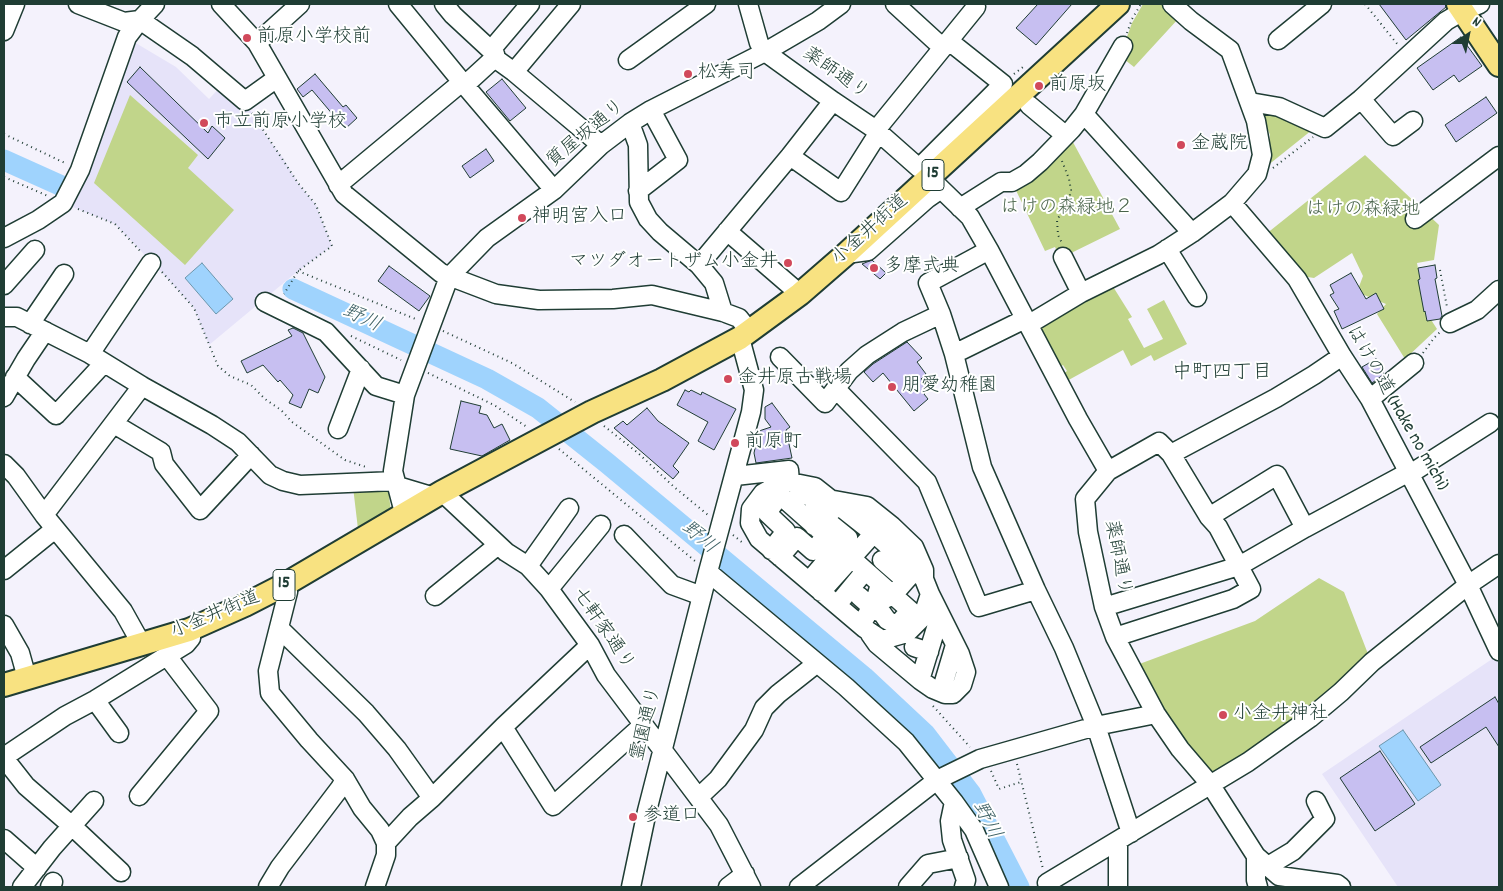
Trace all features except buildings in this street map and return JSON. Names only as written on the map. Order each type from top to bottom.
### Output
[{"type":"main road","name":"小金井街道","points":[[583,407],[662,380],[745,335],[800,294],[1118,4]]},
{"type":"main road","points":[[1467,6],[1499,66]]},
{"type":"main road","name":"15","points":[[544,439],[583,407]]},
{"type":"main road","name":"小金井街道","points":[[4,685],[189,630],[245,605],[284,585],[436,496],[544,439]]},
{"type":"street","points":[[4,31],[15,4]]},
{"type":"street","points":[[78,4],[124,22],[140,20],[192,56],[245,101],[277,78]]},
{"type":"street","points":[[4,238],[38,220],[63,203],[80,170],[128,37],[155,4]]},
{"type":"street","points":[[257,43],[300,4]]},
{"type":"street","points":[[398,4],[463,84],[554,190]]},
{"type":"street","points":[[338,185],[489,63],[530,4]]},
{"type":"street","points":[[514,72],[571,4]]},
{"type":"street","points":[[628,60],[706,4]]},
{"type":"street","name":"薬師通り","points":[[748,4],[759,43],[766,52],[877,131],[919,168],[1003,84],[946,44]]},
{"type":"street","name":"質屋坂通り","points":[[405,395],[449,277],[487,238],[554,190],[601,146],[630,123],[651,110],[766,52],[818,21],[841,4]]},
{"type":"street","points":[[895,4],[946,44]]},
{"type":"street","points":[[954,354],[1023,320],[1036,320],[1081,293],[1167,249],[1232,203],[1257,174],[1262,155],[1256,121],[1230,50],[1191,21],[1172,4]]},
{"type":"street","points":[[1278,40],[1322,4]]},
{"type":"street","points":[[224,5],[257,43],[344,194],[440,273],[496,294],[539,300],[613,299],[652,295],[739,318],[745,335],[754,390],[752,412],[735,476],[789,470],[783,492],[767,513],[786,531],[779,557]]},
{"type":"street","points":[[1250,102],[1279,108],[1325,128],[1361,99],[1446,21],[1467,6]]},
{"type":"street","points":[[790,156],[840,192],[877,131],[976,7]]},
{"type":"street","points":[[453,8],[493,55],[601,146]]},
{"type":"street","points":[[960,208],[1001,182],[1012,182],[1026,174],[1065,136],[1084,114],[1123,46]]},
{"type":"street","points":[[1361,99],[1393,136],[1413,121]]},
{"type":"street","points":[[699,265],[790,156],[833,101]]},
{"type":"street","points":[[1030,105],[1065,136]]},
{"type":"street","points":[[638,191],[678,160],[651,110]]},
{"type":"street","points":[[1084,114],[1192,233]]},
{"type":"street","points":[[630,123],[638,145],[639,202],[648,219],[660,232],[699,265],[714,283],[722,312]]},
{"type":"street","points":[[1415,219],[1499,156]]},
{"type":"street","points":[[846,254],[868,251],[940,188],[970,217],[1028,320],[1078,419],[1108,471],[1159,442],[1171,454],[1209,517],[1218,527],[1251,589],[1233,599],[1115,637]]},
{"type":"street","name":"はけの道 (Hake no michi)","points":[[1232,203],[1296,279],[1370,399],[1468,585],[1499,650]]},
{"type":"street","points":[[727,231],[800,294]]},
{"type":"street","points":[[1167,249],[1196,296]]},
{"type":"street","points":[[4,285],[35,250]]},
{"type":"street","points":[[989,250],[928,283],[941,314],[954,354],[982,467],[1036,590],[1064,648],[1096,726],[1124,837],[1118,887]]},
{"type":"street","points":[[1064,257],[1081,293]]},
{"type":"street","points":[[16,377],[56,415],[97,358],[151,263]]},
{"type":"street","points":[[4,398],[26,359],[38,327],[64,274]]},
{"type":"street","points":[[1450,323],[1477,310],[1499,290]]},
{"type":"street","points":[[265,302],[326,332],[376,386],[405,395],[395,479],[402,505],[408,513]]},
{"type":"street","points":[[780,357],[825,403],[837,390],[849,371],[867,355],[903,332],[941,314]]},
{"type":"street","points":[[4,317],[17,318],[38,327],[97,358],[142,386],[212,424],[238,442],[270,475],[283,481],[300,485],[395,479]]},
{"type":"street","points":[[1171,454],[1276,398],[1342,356]]},
{"type":"street","points":[[1370,399],[1414,363]]},
{"type":"street","points":[[338,429],[361,369]]},
{"type":"street","points":[[4,570],[50,522],[114,424],[142,386]]},
{"type":"street","points":[[837,390],[927,482],[980,607],[1036,590]]},
{"type":"street","points":[[1104,606],[1239,566],[1305,528],[1410,473],[1490,422]]},
{"type":"street","points":[[114,424],[161,452],[164,464],[200,510],[251,455]]},
{"type":"street","points":[[10,470],[123,612],[142,645]]},
{"type":"street","name":"薬師通り","points":[[1108,471],[1085,499],[1088,532],[1104,606],[1115,637],[1156,714],[1180,749],[1210,784],[1262,861],[1279,876],[1337,884],[1341,887]]},
{"type":"street","points":[[1209,517],[1277,475],[1305,528]]},
{"type":"street","name":"霊園通り","points":[[631,887],[647,811],[708,572],[735,476]]},
{"type":"street","name":"七軒家通り","points":[[395,479],[428,495],[436,496],[513,558],[528,566],[549,589],[590,645],[606,675],[719,825],[748,881]]},
{"type":"street","points":[[834,502],[867,506],[914,547],[924,570],[919,576],[907,608],[906,633],[882,640],[864,628],[759,540],[750,523],[751,509],[763,493],[816,488],[834,502],[874,533],[887,554],[919,576],[948,630],[966,672],[962,686],[953,694],[925,682],[877,644],[864,628]]},
{"type":"street","points":[[783,492],[831,546],[922,618],[919,576]]},
{"type":"street","points":[[867,506],[870,503],[893,511]]},
{"type":"street","points":[[528,566],[569,508]]},
{"type":"street","points":[[549,589],[601,525]]},
{"type":"street","points":[[779,557],[798,549],[814,563],[831,546],[874,533]]},
{"type":"street","points":[[624,534],[672,585],[702,596]]},
{"type":"street","points":[[435,596],[498,545]]},
{"type":"street","points":[[815,587],[831,546]]},
{"type":"street","points":[[815,587],[831,546]]},
{"type":"street","points":[[841,608],[872,577],[887,554]]},
{"type":"street","points":[[1046,883],[1248,762],[1310,718],[1372,662],[1468,585],[1499,564]]},
{"type":"street","points":[[708,572],[816,664],[846,687],[906,742],[974,830],[999,887]]},
{"type":"street","points":[[284,585],[288,592],[268,671],[270,693],[345,779],[362,808],[380,830],[386,843],[386,855],[375,887]]},
{"type":"street","points":[[4,625],[20,653],[27,678]]},
{"type":"street","points":[[279,628],[366,713],[397,750],[432,798]]},
{"type":"street","points":[[121,872],[26,786],[4,758],[65,716],[95,700],[186,644],[191,638],[189,630]]},
{"type":"street","points":[[925,682],[921,650],[948,630]]},
{"type":"street","points":[[925,682],[948,630]]},
{"type":"street","points":[[386,843],[503,726],[590,645]]},
{"type":"street","points":[[139,796],[209,711],[168,656]]},
{"type":"street","points":[[699,797],[718,779],[749,737],[764,708],[778,694],[816,664]]},
{"type":"street","points":[[95,700],[119,733]]},
{"type":"street","points":[[799,887],[937,780],[982,758],[1096,726],[1156,714]]},
{"type":"street","points":[[503,726],[553,806],[643,725]]},
{"type":"street","points":[[268,887],[280,867],[345,779]]},
{"type":"street","points":[[22,887],[52,848],[94,801]]},
{"type":"street","points":[[1258,887],[1256,880],[1262,861],[1293,851],[1325,819],[1316,801]]},
{"type":"street","points":[[954,802],[950,821],[952,840],[966,880],[964,887]]},
{"type":"street","points":[[4,839],[37,868]]},
{"type":"street","points":[[908,887],[928,864],[959,858]]},
{"type":"street","points":[[728,887],[748,881]]},
{"type":"path","points":[[1123,46],[1132,19],[1141,4]]},
{"type":"path","points":[[1365,4],[1406,57]]},
{"type":"path","points":[[245,101],[298,183],[316,205],[332,246],[298,271],[282,297]]},
{"type":"path","points":[[1257,174],[1268,173],[1325,128]]},
{"type":"path","points":[[4,134],[80,170]]},
{"type":"path","points":[[1064,257],[1063,245],[1058,235],[1057,220],[1069,200],[1071,190],[1062,162],[1068,145],[1065,136]]},
{"type":"path","points":[[4,177],[115,224],[151,263],[166,276],[194,308],[218,366],[230,376],[251,385],[265,399],[281,410],[292,422],[345,460],[395,479]]},
{"type":"path","points":[[1414,363],[1434,338],[1450,323],[1440,270]]},
{"type":"path","points":[[298,271],[512,363],[583,407]]},
{"type":"path","points":[[544,439],[581,466],[708,572]]},
{"type":"path","points":[[1013,750],[1046,883]]},
{"type":"path","points":[[982,758],[999,789],[1021,782]]},
{"type":"shaded area","points":[[134,42],[176,67],[209,99],[224,83],[245,101],[298,183],[316,205],[332,246],[298,271],[209,345],[194,308],[115,224],[63,203]]},
{"type":"shaded area","points":[[1498,655],[1499,887],[1398,887],[1322,774]]},
{"type":"green space","points":[[1143,4],[1165,4],[1179,18],[1134,67],[1120,56],[1132,23]]},
{"type":"green space","points":[[130,95],[198,155],[188,168],[234,210],[185,265],[94,183]]},
{"type":"green space","points":[[1258,105],[1317,126],[1267,166],[1270,135]]},
{"type":"green space","name":"はけの森緑地２","points":[[1068,133],[1120,229],[1060,258],[1055,247],[1045,251],[1012,182]]},
{"type":"green space","name":"はけの森緑地","points":[[1365,155],[1439,225],[1434,260],[1417,263],[1426,312],[1437,329],[1405,359],[1377,314],[1386,304],[1357,292],[1363,276],[1352,253],[1314,278],[1301,276],[1266,234]]},
{"type":"green space","points":[[1112,285],[1132,317],[1128,319],[1144,348],[1163,339],[1147,309],[1164,300],[1187,344],[1154,361],[1151,355],[1131,366],[1123,350],[1065,382],[1061,375],[1067,371],[1063,365],[1057,369],[1038,326]]},
{"type":"green space","points":[[353,487],[388,487],[391,512],[358,529]]},
{"type":"green space","points":[[1319,578],[1344,592],[1370,659],[1339,690],[1211,780],[1134,666],[1255,621]]},
{"type":"water","points":[[202,263],[233,299],[216,314],[185,278]]},
{"type":"water","points":[[1403,730],[1441,785],[1418,801],[1379,746]]},
{"type":"waterway","name":"野川","points":[[4,160],[64,187]]},
{"type":"waterway","name":"野川","points":[[293,289],[487,379],[538,408],[607,463],[864,677],[925,734],[971,794],[1019,887]]},
{"type":"place","name":"前原小学校前","points":[[247,38]]},
{"type":"place","name":"松寿司","points":[[688,74]]},
{"type":"place","name":"前原坂","points":[[1039,86]]},
{"type":"place","name":"市立前原小学校","points":[[204,123]]},
{"type":"place","name":"金蔵院","points":[[1181,145]]},
{"type":"place","name":"神明宮入口","points":[[522,218]]},
{"type":"place","name":"マツダオートザム小金井","points":[[788,263]]},
{"type":"place","name":"多摩式典","points":[[874,268]]},
{"type":"place","name":"金井原古戦場","points":[[728,379]]},
{"type":"place","name":"朋愛幼稚園","points":[[892,387]]},
{"type":"place","name":"前原町","points":[[735,443]]},
{"type":"place","name":"小金井神社","points":[[1223,715]]},
{"type":"place","name":"参道口","points":[[633,817]]},
{"type":"district","name":"中町四丁目","points":[[1222,374]]}]
